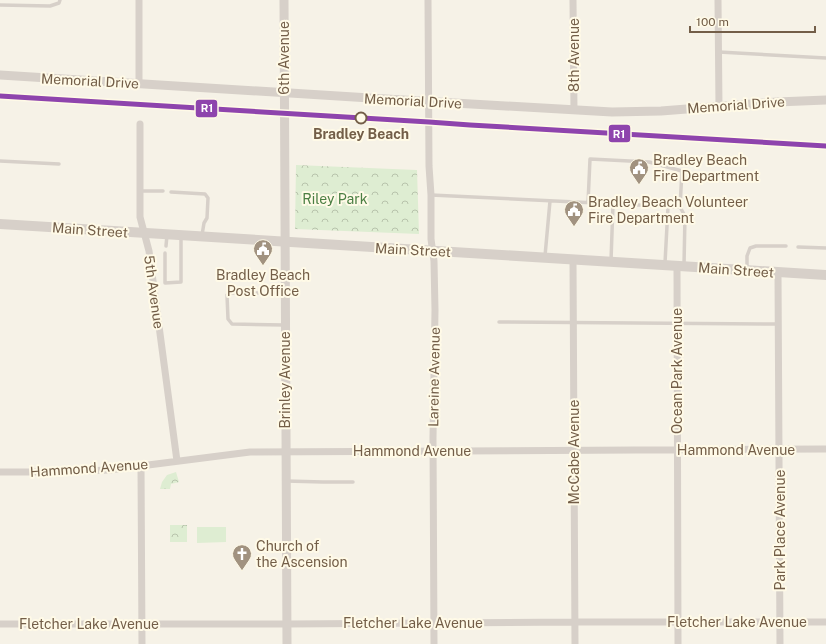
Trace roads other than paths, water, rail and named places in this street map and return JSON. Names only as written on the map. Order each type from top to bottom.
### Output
[{"type":"main road","name":"Main Street","points":[[0,224],[826,275]]},
{"type":"street","points":[[139,0],[139,84]]},
{"type":"street","name":"6th Avenue","points":[[284,0],[284,116]]},
{"type":"street","name":"Lareine Avenue","points":[[428,0],[429,166],[435,310],[433,451],[434,644]]},
{"type":"street","name":"8th Avenue","points":[[573,0],[574,110]]},
{"type":"street","points":[[718,0],[719,107]]},
{"type":"street","name":"Memorial Drive","points":[[0,76],[612,112],[642,112],[826,100]]},
{"type":"street","name":"Brinley Avenue","points":[[284,116],[287,644]]},
{"type":"street","name":"5th Avenue","points":[[140,124],[140,217],[150,257],[176,461]]},
{"type":"street","name":"McCabe Avenue","points":[[573,260],[574,644]]},
{"type":"street","name":"Ocean Park Avenue","points":[[678,644],[677,323],[680,267]]},
{"type":"street","name":"Park Place Avenue","points":[[778,273],[780,644]]},
{"type":"street","name":"Hammond Avenue","points":[[0,472],[109,470],[250,452],[826,449]]},
{"type":"street","points":[[140,466],[142,644]]},
{"type":"street","name":"Fletcher Lake Avenue","points":[[0,624],[826,622]]},
{"type":"lane","points":[[0,6],[50,6],[59,3],[60,0]]},
{"type":"lane","points":[[718,52],[826,58]]},
{"type":"lane","points":[[588,203],[590,159],[649,162],[682,171],[680,207],[685,216],[680,267]]},
{"type":"lane","points":[[0,161],[59,164]]},
{"type":"lane","points":[[140,190],[163,191]]},
{"type":"lane","points":[[171,192],[205,194],[208,198],[207,218],[204,223],[202,236]]},
{"type":"lane","points":[[431,195],[680,207]]},
{"type":"lane","points":[[545,258],[550,201]]},
{"type":"lane","points":[[611,262],[613,204]]},
{"type":"lane","points":[[664,266],[668,207]]},
{"type":"lane","points":[[166,246],[168,234]]},
{"type":"lane","points":[[165,254],[165,284],[181,282],[181,235]]},
{"type":"lane","points":[[747,271],[747,256],[750,248],[756,246],[786,246]]},
{"type":"lane","points":[[798,247],[826,248]]},
{"type":"lane","points":[[270,293],[285,292]]},
{"type":"lane","points":[[258,293],[230,293],[227,295],[229,322],[232,324],[285,325]]},
{"type":"lane","points":[[499,322],[779,324]]},
{"type":"lane","points":[[286,481],[353,482]]},
{"type":"place","name":"Bradley Beach","points":[[361,118]]},
{"type":"place","name":"Bradley Beach Fire Department","points":[[639,185]]},
{"type":"place","name":"Bradley Beach Volunteer Fire Department","points":[[574,227]]},
{"type":"place","name":"Bradley Beach Post Office","points":[[263,266]]},
{"type":"place","name":"Church of the Ascension","points":[[242,571]]},
{"type":"park label","name":"Riley Park","points":[[335,199]]}]
